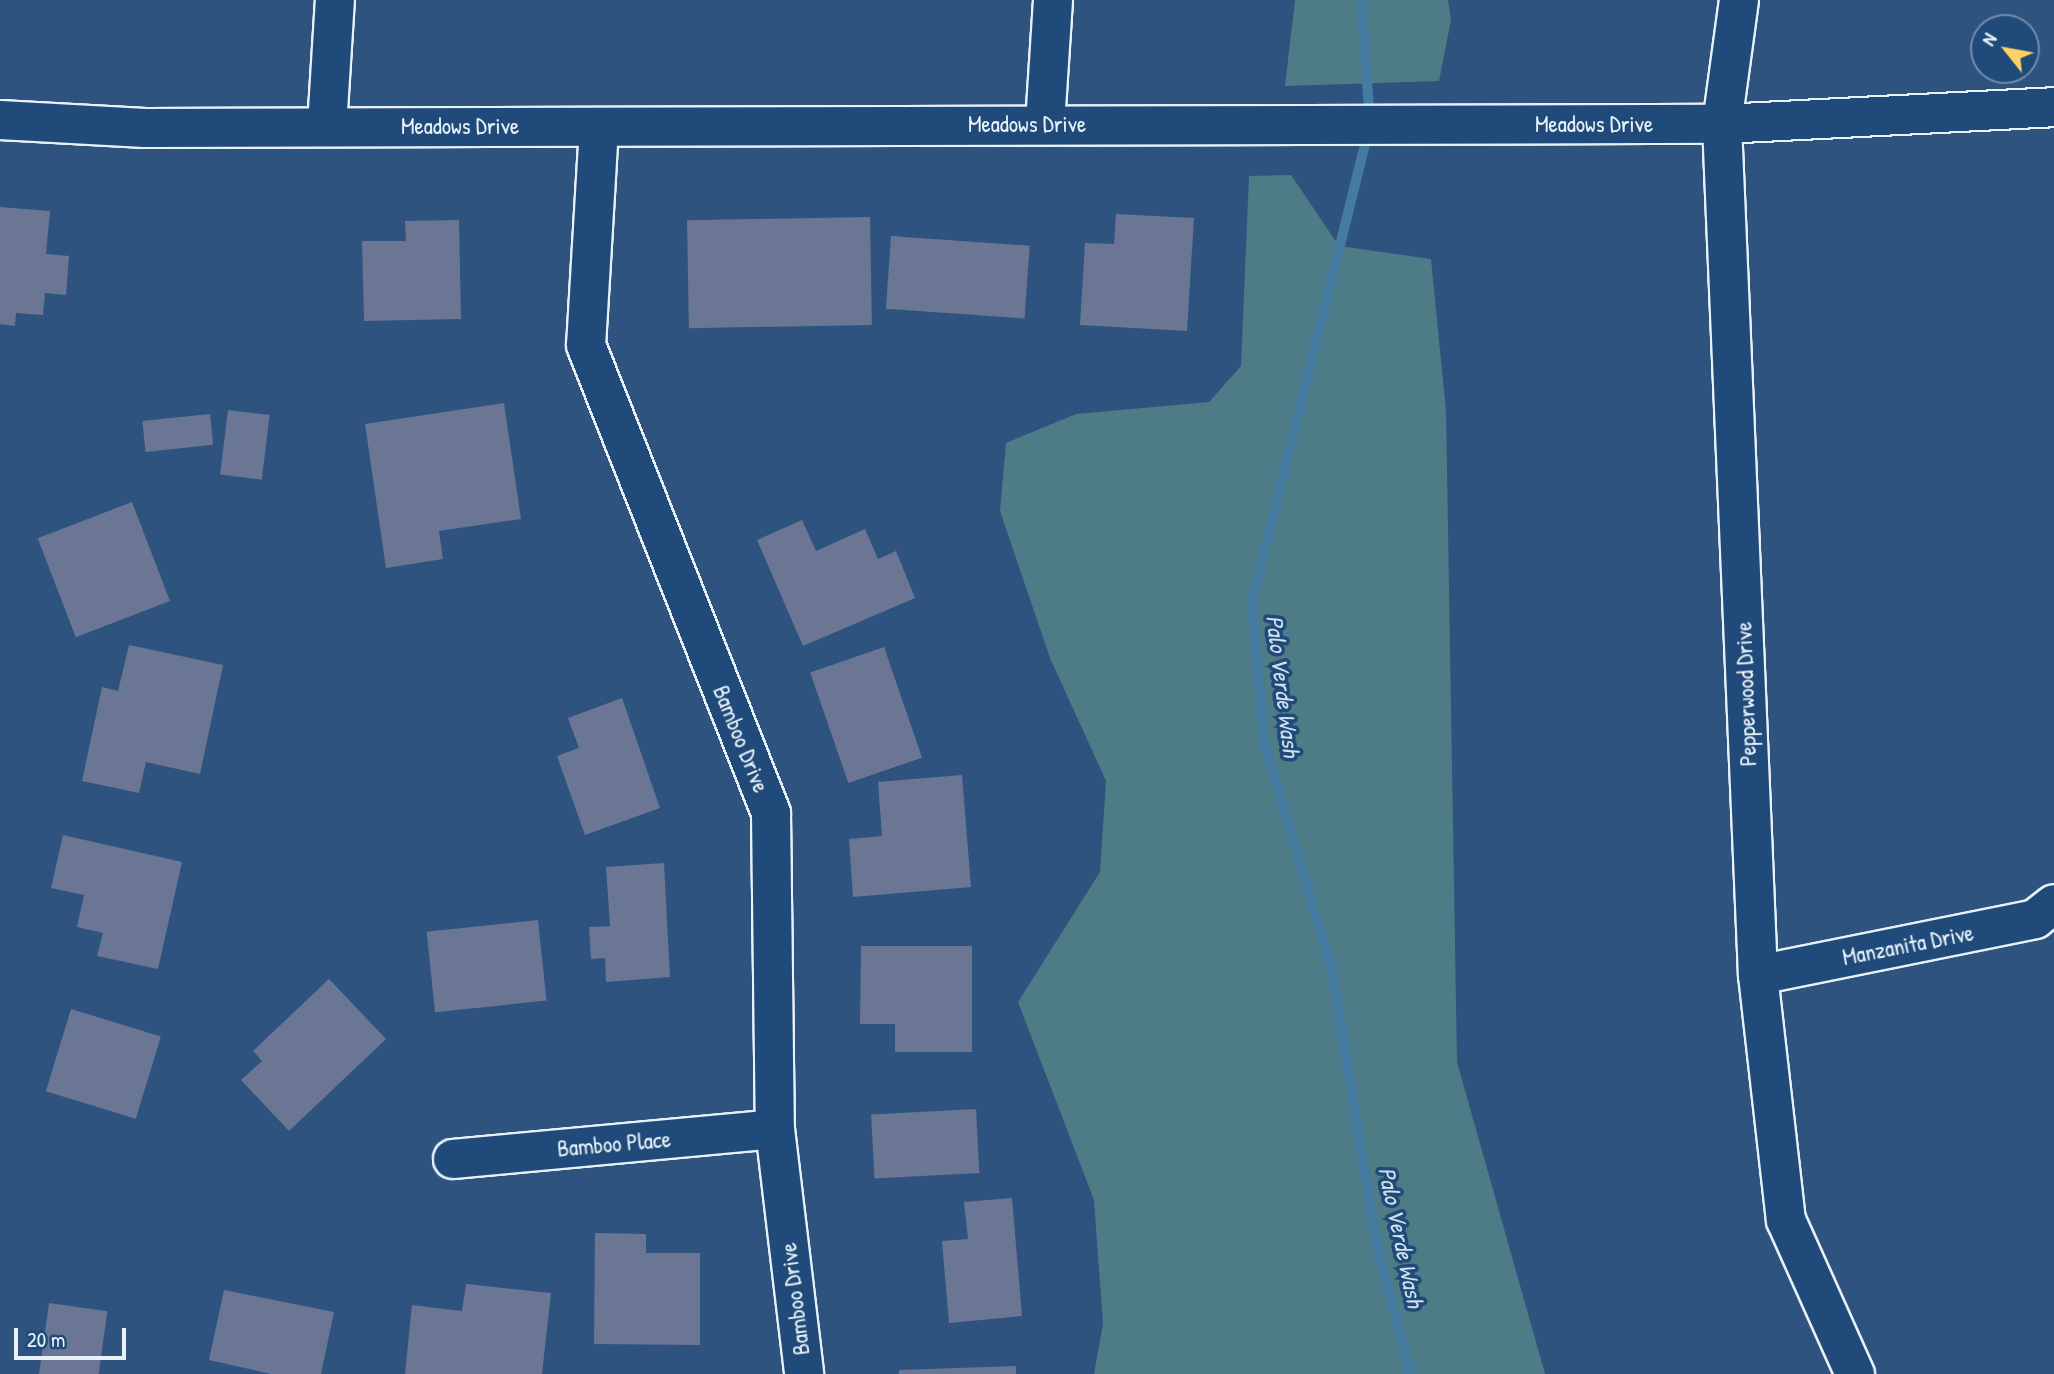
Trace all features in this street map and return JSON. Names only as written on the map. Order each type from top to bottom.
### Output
[{"type":"street","points":[[327,126],[335,0]]},
{"type":"street","points":[[1045,124],[1053,0]]},
{"type":"street","name":"Pepperwood Drive","points":[[1739,0],[1722,124],[1758,975],[1786,1220],[1855,1374]]},
{"type":"street","name":"Meadows Drive","points":[[0,120],[145,128],[1722,124],[2054,107]]},
{"type":"street","name":"Bamboo Drive","points":[[599,127],[586,345],[771,813],[775,1129],[804,1374]]},
{"type":"street","name":"Manzanita Drive","points":[[1758,975],[2035,919],[2054,904]]},
{"type":"street","name":"Bamboo Place","points":[[453,1159],[775,1129]]},
{"type":"green space","points":[[1295,0],[1448,0],[1451,20],[1439,81],[1285,86]]},
{"type":"green space","points":[[1291,175],[1339,246],[1431,259],[1446,411],[1457,1062],[1545,1374],[1094,1374],[1103,1324],[1094,1200],[1018,1002],[1100,872],[1106,781],[1050,658],[1000,511],[1006,443],[1076,414],[1209,402],[1241,366],[1249,176]]},
{"type":"building","points":[[0,207],[50,211],[46,254],[69,256],[66,295],[45,293],[43,315],[16,313],[15,326],[0,324]]},
{"type":"building","points":[[1116,214],[1194,218],[1187,331],[1080,325],[1085,243],[1114,244]]},
{"type":"building","points":[[870,217],[872,325],[689,328],[687,220]]},
{"type":"building","points":[[459,220],[461,319],[364,321],[362,241],[406,241],[405,221]]},
{"type":"building","points":[[891,236],[1030,246],[1025,319],[886,309]]},
{"type":"building","points":[[504,403],[521,519],[439,531],[443,559],[386,568],[365,424]]},
{"type":"building","points":[[228,410],[270,415],[262,480],[220,475]]},
{"type":"building","points":[[210,414],[213,445],[146,452],[142,421]]},
{"type":"building","points":[[132,502],[170,601],[76,637],[38,538]]},
{"type":"building","points":[[802,520],[816,551],[865,529],[878,559],[896,551],[915,598],[803,646],[757,540]]},
{"type":"building","points":[[129,645],[223,665],[200,774],[146,762],[139,793],[82,781],[102,687],[118,691]]},
{"type":"building","points":[[884,647],[922,758],[848,783],[810,672]]},
{"type":"building","points":[[622,698],[660,808],[585,835],[557,756],[579,748],[568,718]]},
{"type":"building","points":[[962,775],[971,887],[853,897],[849,839],[882,836],[878,782]]},
{"type":"building","points":[[63,835],[182,862],[158,969],[97,956],[103,933],[77,927],[84,895],[51,888]]},
{"type":"building","points":[[664,863],[670,977],[606,982],[605,958],[591,959],[589,927],[610,926],[606,867]]},
{"type":"building","points":[[538,920],[546,1001],[435,1012],[427,932]]},
{"type":"building","points":[[861,946],[972,946],[972,1052],[895,1052],[895,1024],[860,1024]]},
{"type":"building","points":[[329,979],[386,1039],[289,1131],[241,1080],[262,1061],[253,1051]]},
{"type":"building","points":[[71,1009],[161,1036],[136,1119],[46,1091]]},
{"type":"building","points":[[976,1109],[979,1173],[874,1178],[871,1114]]},
{"type":"building","points":[[1012,1198],[1022,1316],[949,1323],[942,1241],[968,1239],[964,1202]]},
{"type":"building","points":[[595,1233],[646,1234],[646,1253],[700,1253],[700,1345],[594,1344]]},
{"type":"building","points":[[466,1284],[551,1293],[542,1374],[405,1374],[412,1305],[462,1311]]},
{"type":"building","points":[[224,1290],[334,1312],[321,1374],[271,1374],[209,1360]]},
{"type":"building","points":[[49,1303],[107,1311],[99,1374],[39,1374]]},
{"type":"building","points":[[1016,1366],[1016,1374],[899,1374],[899,1370]]},
{"type":"waterway","name":"Palo Verde Wash","points":[[1361,0],[1370,124],[1252,602],[1264,742],[1332,970],[1378,1251],[1411,1374]]}]
